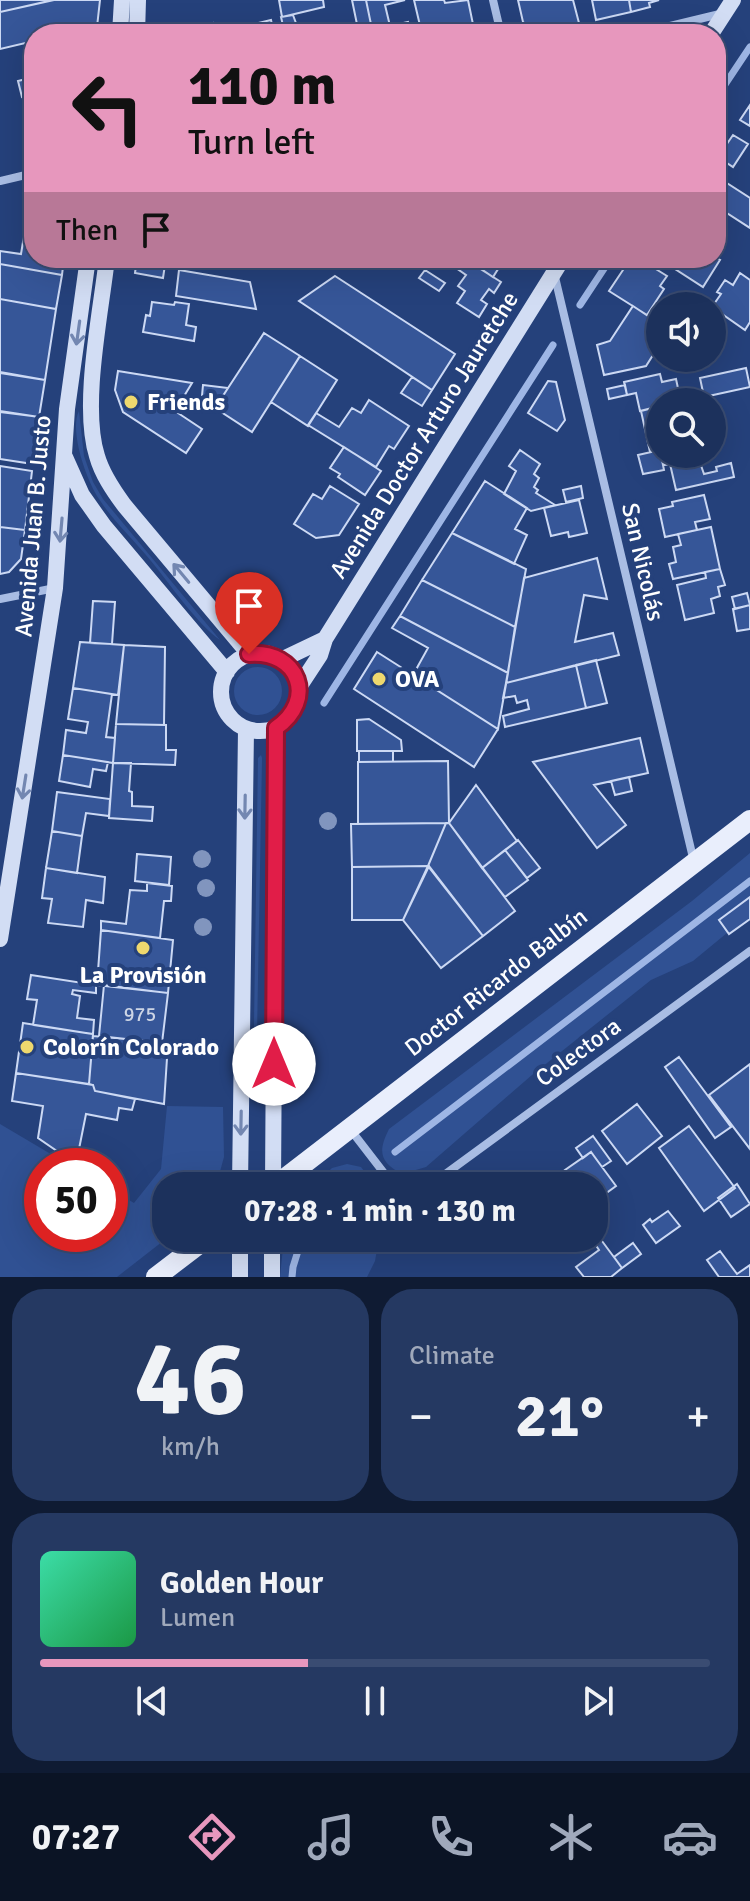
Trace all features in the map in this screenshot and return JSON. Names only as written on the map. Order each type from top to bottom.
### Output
[{"type":"main road","points":[[121,24],[122,0]]},
{"type":"main road","points":[[137,24],[138,0]]},
{"type":"main road","points":[[717,24],[729,6]]},
{"type":"main road","name":"Avenida Juan B. Justo","points":[[0,939],[55,588],[63,507],[63,452],[87,268]]},
{"type":"main road","points":[[106,268],[90,403],[97,456],[124,505],[249,654]]},
{"type":"main road","name":"Avenida Doctor Arturo Jauretche","points":[[276,728],[294,711],[299,700],[299,687],[320,655],[325,639],[556,268]]},
{"type":"main road","points":[[63,452],[82,495],[104,526],[227,672]]},
{"type":"main road","points":[[281,660],[325,639]]},
{"type":"main road","points":[[274,1172],[276,728],[261,732],[234,722],[221,699],[221,684],[236,661],[249,654],[262,653],[281,660],[295,674],[299,687]]},
{"type":"main road","points":[[240,1172],[246,729]]},
{"type":"main road","name":"Doctor Ricardo Balbín","points":[[293,1172],[750,820]]},
{"type":"main road","points":[[156,1277],[189,1252]]},
{"type":"main road","points":[[240,1252],[240,1277]]},
{"type":"main road","points":[[272,1252],[272,1277]]},
{"type":"street","points":[[493,0],[499,24]]},
{"type":"street","points":[[670,24],[729,6]]},
{"type":"street","points":[[0,181],[24,175]]},
{"type":"street","name":"San Nicolás","points":[[559,268],[694,862]]},
{"type":"street","points":[[0,599],[55,588]]},
{"type":"street","name":"Colectora","points":[[448,1172],[750,951]]},
{"type":"street","points":[[350,1129],[383,1172]]},
{"type":"shaded area","points":[[79,411],[84,456],[103,499],[220,640],[193,614],[99,499],[80,455],[76,430]]},
{"type":"shaded area","points":[[258,667],[267,668],[275,674],[281,682],[281,700],[275,708],[267,714],[258,715],[249,714],[241,708],[235,700],[234,691],[235,682],[241,674],[249,668]]},
{"type":"shaded area","points":[[261,755],[256,1090],[253,1089],[258,758]]},
{"type":"shaded area","points":[[750,853],[750,914],[693,961],[651,980],[532,1075],[426,1167],[399,1172],[389,1165],[382,1150],[389,1129],[692,901]]},
{"type":"shaded area","points":[[167,1106],[223,1107],[224,1157],[220,1172],[159,1172]]},
{"type":"shaded area","points":[[0,1124],[41,1148],[24,1148],[24,1252],[128,1252],[128,1200],[134,1203],[152,1180],[152,1250],[117,1277],[0,1277]]},
{"type":"shaded area","points":[[347,1164],[361,1167],[365,1172],[328,1172]]},
{"type":"shaded area","points":[[283,1252],[377,1252],[367,1277],[280,1277]]},
{"type":"building","points":[[0,0],[53,0],[0,12]]},
{"type":"building","points":[[54,0],[100,0],[97,24],[24,24],[24,43],[0,49],[0,12]]},
{"type":"building","points":[[279,0],[323,0],[324,7],[282,17]]},
{"type":"building","points":[[352,0],[366,0],[371,24],[357,24]]},
{"type":"building","points":[[366,0],[405,0],[385,5],[390,24],[371,24]]},
{"type":"building","points":[[414,0],[444,0],[445,3],[468,0],[473,24],[420,24]]},
{"type":"building","points":[[518,0],[573,0],[579,23],[526,24]]},
{"type":"building","points":[[592,0],[629,0],[631,12],[596,20]]},
{"type":"building","points":[[629,0],[659,0],[649,3],[650,7],[631,12]]},
{"type":"building","points":[[293,15],[296,24],[283,24],[281,17]]},
{"type":"building","points":[[24,80],[24,96],[22,97],[18,81]]},
{"type":"building","points":[[750,105],[750,126],[740,120]]},
{"type":"building","points":[[733,135],[748,144],[733,167],[726,162],[726,145]]},
{"type":"building","points":[[726,182],[750,198],[750,228],[726,212]]},
{"type":"building","points":[[24,236],[24,268],[63,268],[62,275],[0,264],[0,251],[21,254]]},
{"type":"building","points":[[0,264],[62,275],[56,309],[0,299]]},
{"type":"building","points":[[136,268],[164,268],[163,278],[135,273]]},
{"type":"building","points":[[456,268],[479,268],[501,282],[494,293],[489,289],[481,300],[487,304],[479,317],[457,303],[465,291],[458,286],[466,275]]},
{"type":"building","points":[[480,268],[499,268],[493,277]]},
{"type":"building","points":[[624,268],[654,268],[667,276],[660,286],[664,289],[662,292],[646,292],[646,314],[609,291]]},
{"type":"building","points":[[674,268],[715,268],[703,287]]},
{"type":"building","points":[[179,270],[250,282],[256,309],[176,296]]},
{"type":"building","points":[[425,270],[445,283],[439,291],[419,278]]},
{"type":"building","points":[[740,273],[750,280],[750,322],[745,330],[726,317],[726,292],[717,292],[725,280],[733,285]]},
{"type":"building","points":[[335,276],[455,354],[432,390],[299,301]]},
{"type":"building","points":[[0,299],[56,309],[45,380],[0,372]]},
{"type":"building","points":[[152,302],[189,304],[186,325],[196,327],[194,341],[143,332]]},
{"type":"building","points":[[633,306],[646,315],[646,366],[604,375],[597,345],[610,341]]},
{"type":"building","points":[[264,333],[300,356],[252,432],[215,408]]},
{"type":"building","points":[[300,356],[337,380],[308,426],[271,402]]},
{"type":"building","points":[[746,368],[750,387],[726,392],[726,388],[702,388],[700,378]]},
{"type":"building","points":[[118,371],[192,383],[175,411],[202,429],[186,453],[123,412],[115,390]]},
{"type":"building","points":[[0,373],[45,380],[39,417],[0,411]]},
{"type":"building","points":[[660,374],[662,382],[676,379],[678,388],[646,388],[646,410],[640,411],[636,393],[627,395],[624,382]]},
{"type":"building","points":[[412,377],[432,390],[422,406],[401,393]]},
{"type":"building","points":[[548,381],[556,382],[565,420],[557,431],[528,413]]},
{"type":"building","points":[[203,385],[228,388],[221,399],[202,396]]},
{"type":"building","points":[[625,385],[627,395],[609,399],[607,389]]},
{"type":"building","points":[[369,400],[409,426],[394,449],[389,446],[376,467],[308,425],[316,413],[339,427],[352,408],[361,413]]},
{"type":"building","points":[[646,410],[646,434],[641,411]]},
{"type":"building","points":[[0,412],[40,417],[33,464],[0,459]]},
{"type":"building","points":[[344,447],[381,471],[365,495],[330,468]]},
{"type":"building","points":[[520,450],[540,464],[534,474],[539,478],[534,487],[538,490],[536,493],[555,505],[531,511],[504,494],[516,471],[509,466]]},
{"type":"building","points":[[646,453],[646,468],[664,470],[643,474],[638,455]]},
{"type":"building","points":[[731,463],[734,477],[676,490],[671,468],[702,468],[704,474],[717,471],[716,468],[726,468],[726,464]]},
{"type":"building","points":[[0,466],[32,471],[25,530],[0,527]]},
{"type":"building","points":[[485,481],[527,508],[515,529],[527,535],[514,564],[452,533]]},
{"type":"building","points":[[330,486],[359,504],[339,535],[316,538],[294,524],[313,494],[322,499]]},
{"type":"building","points":[[581,486],[583,498],[566,502],[563,490]]},
{"type":"building","points":[[704,495],[710,519],[695,522],[697,530],[665,537],[659,509],[673,506],[672,502]]},
{"type":"building","points":[[579,500],[587,533],[569,537],[568,532],[551,536],[544,508]]},
{"type":"building","points":[[0,527],[25,530],[21,559],[9,572],[0,574]]},
{"type":"building","points":[[711,527],[720,569],[673,579],[669,564],[676,562],[673,547],[681,545],[678,534]]},
{"type":"building","points":[[452,533],[526,569],[515,627],[422,580]]},
{"type":"building","points":[[597,558],[607,599],[584,595],[575,642],[613,633],[619,655],[506,683],[524,578]]},
{"type":"building","points":[[720,569],[725,585],[718,587],[720,596],[711,599],[714,613],[685,620],[677,585],[706,578],[705,572]]},
{"type":"building","points":[[422,580],[515,627],[508,673],[400,616]]},
{"type":"building","points":[[747,593],[750,605],[735,609],[732,597]]},
{"type":"building","points":[[93,601],[115,602],[112,644],[90,643]]},
{"type":"building","points":[[750,605],[750,629],[737,631],[733,609]]},
{"type":"building","points":[[400,616],[508,673],[498,729],[413,675],[428,648],[392,628]]},
{"type":"building","points":[[80,642],[124,645],[118,695],[73,688]]},
{"type":"building","points":[[124,645],[165,647],[164,725],[116,724]]},
{"type":"building","points":[[377,652],[498,729],[474,767],[354,689]]},
{"type":"building","points":[[596,660],[607,703],[586,708],[576,665]]},
{"type":"building","points":[[576,665],[586,708],[505,727],[503,716],[529,709],[527,700],[517,703],[515,696],[503,698],[506,683]]},
{"type":"building","points":[[73,688],[112,694],[106,737],[115,738],[113,763],[63,755],[66,730],[86,733],[88,722],[68,719]]},
{"type":"building","points":[[369,719],[401,740],[402,751],[357,751],[357,720]]},
{"type":"building","points":[[116,724],[166,725],[166,750],[176,750],[175,765],[113,763]]},
{"type":"building","points":[[640,738],[648,773],[594,785],[626,825],[597,848],[533,762]]},
{"type":"building","points":[[359,751],[393,751],[393,762],[359,762]]},
{"type":"building","points":[[63,755],[108,762],[106,771],[93,769],[90,787],[59,781]]},
{"type":"building","points":[[448,761],[449,823],[358,824],[358,762]]},
{"type":"building","points":[[113,763],[131,763],[129,791],[132,792],[132,806],[153,807],[152,821],[109,818]]},
{"type":"building","points":[[629,777],[632,791],[615,795],[611,781]]},
{"type":"building","points":[[476,785],[517,841],[482,868],[449,823]]},
{"type":"building","points":[[57,792],[110,799],[109,816],[86,813],[82,836],[52,831]]},
{"type":"building","points":[[446,823],[428,866],[352,867],[351,824]]},
{"type":"building","points":[[446,823],[515,911],[483,936],[428,866]]},
{"type":"building","points":[[52,831],[82,836],[77,873],[46,868]]},
{"type":"building","points":[[518,840],[540,868],[527,878],[505,850]]},
{"type":"building","points":[[505,850],[528,880],[505,897],[482,868]]},
{"type":"building","points":[[137,854],[171,857],[169,885],[135,881]]},
{"type":"building","points":[[428,866],[403,920],[352,920],[352,867]]},
{"type":"building","points":[[429,866],[483,936],[441,968],[403,920]]},
{"type":"building","points":[[46,868],[105,877],[103,903],[86,900],[83,927],[48,923],[52,899],[42,898]]},
{"type":"building","points":[[147,883],[172,886],[171,901],[164,901],[160,938],[101,930],[101,921],[126,924],[130,890],[147,891]]},
{"type":"building","points":[[750,897],[750,919],[729,934],[719,920]]},
{"type":"building","points":[[101,930],[173,940],[168,993],[97,985]]},
{"type":"building","points":[[31,975],[96,985],[96,993],[73,990],[72,994],[80,996],[77,1018],[94,1020],[93,1034],[33,1025],[37,1000],[27,999]]},
{"type":"building","points":[[104,985],[168,993],[162,1043],[99,1036]]},
{"type":"building","points":[[23,1023],[93,1034],[89,1084],[16,1073]]},
{"type":"building","points":[[93,1036],[168,1043],[164,1104],[95,1091],[89,1084]]},
{"type":"building","points":[[679,1057],[731,1127],[715,1138],[665,1067]]},
{"type":"building","points":[[750,1064],[750,1149],[709,1095]]},
{"type":"building","points":[[16,1073],[93,1085],[95,1091],[135,1099],[132,1110],[119,1108],[117,1120],[86,1114],[79,1148],[53,1148],[38,1138],[43,1106],[12,1101]]},
{"type":"building","points":[[637,1104],[662,1136],[627,1164],[602,1131]]},
{"type":"building","points":[[689,1126],[735,1188],[704,1211],[659,1148]]},
{"type":"building","points":[[593,1136],[611,1161],[602,1167],[591,1152],[583,1158],[576,1148]]},
{"type":"building","points":[[591,1152],[606,1172],[566,1172],[565,1170]]},
{"type":"building","points":[[608,1175],[616,1186],[608,1192]]},
{"type":"building","points":[[737,1184],[750,1204],[731,1217],[718,1198]]},
{"type":"building","points":[[668,1211],[680,1226],[656,1243],[643,1225]]},
{"type":"building","points":[[633,1243],[641,1254],[622,1268],[614,1257]]},
{"type":"building","points":[[608,1249],[622,1268],[611,1277],[584,1277],[576,1267],[596,1252],[608,1252]]},
{"type":"building","points":[[720,1251],[737,1274],[750,1265],[750,1277],[719,1277],[707,1260]]},
{"type":"waterway","points":[[726,83],[750,47]]},
{"type":"waterway","points":[[580,305],[604,268]]},
{"type":"waterway","points":[[324,703],[553,345]]},
{"type":"waterway","points":[[395,1152],[750,881]]},
{"type":"waterway","points":[[292,1277],[298,1252]]},
{"type":"place","name":"Friends","points":[[131,402]]},
{"type":"place","name":"OVA","points":[[379,679]]},
{"type":"place","name":"La Provisión","points":[[143,948]]},
{"type":"place","name":"Colorín Colorado","points":[[27,1047]]},
{"type":"route","points":[[249,654],[276,656],[295,674],[299,687],[299,700],[294,711],[276,728],[274,1064]]}]
